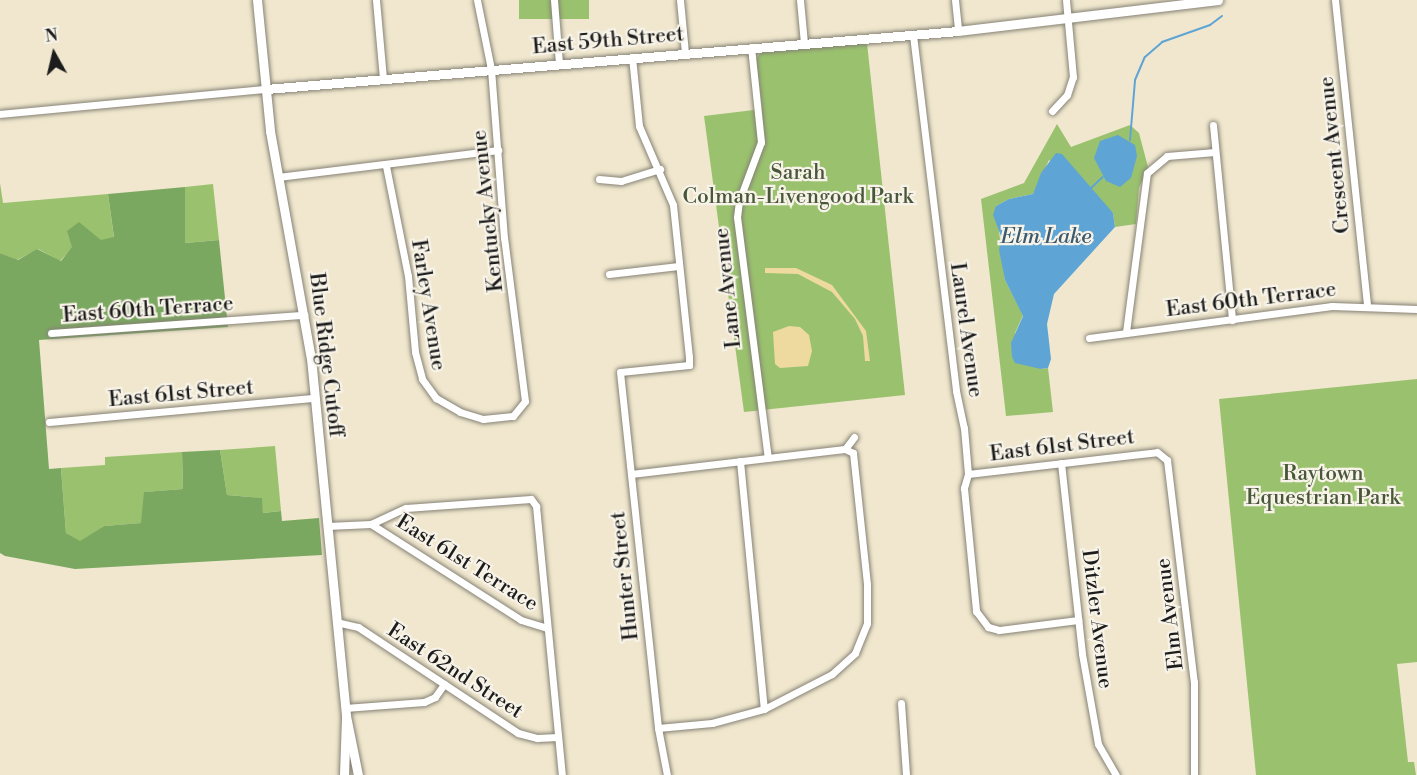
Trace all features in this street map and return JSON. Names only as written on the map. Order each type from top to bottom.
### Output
[{"type":"street","name":"Blue Ridge Cutoff","points":[[257,0],[278,177],[304,315],[315,398],[346,712],[358,775]]},
{"type":"street","points":[[376,0],[383,78]]},
{"type":"street","name":"Kentucky Avenue","points":[[477,0],[491,69],[504,238],[525,401],[515,415]]},
{"type":"street","points":[[554,0],[559,64]]},
{"type":"street","points":[[680,0],[685,53]]},
{"type":"street","points":[[800,0],[804,43]]},
{"type":"street","points":[[955,0],[958,31]]},
{"type":"street","points":[[1052,111],[1067,95],[1073,77],[1066,0]]},
{"type":"street","name":"East 59th Street","points":[[0,114],[383,78],[958,31],[1218,0]]},
{"type":"street","name":"Crescent Avenue","points":[[1335,0],[1367,306]]},
{"type":"street","name":"Laurel Avenue","points":[[913,35],[968,474],[964,488],[976,611],[986,626],[999,630],[1078,620]]},
{"type":"street","name":"Lane Avenue","points":[[751,47],[761,142],[739,201],[737,217],[768,458]]},
{"type":"street","points":[[609,274],[679,266],[673,205],[660,169],[639,126],[632,57]]},
{"type":"street","points":[[1213,125],[1232,320]]},
{"type":"street","points":[[278,177],[386,166],[498,150]]},
{"type":"street","points":[[1125,332],[1148,173],[1167,156],[1215,152]]},
{"type":"street","name":"Farley Avenue","points":[[386,166],[408,276],[415,352],[422,379],[436,398],[460,412],[483,418],[515,415]]},
{"type":"street","points":[[599,179],[621,181],[660,169]]},
{"type":"street","name":"Hunter Street","points":[[666,775],[658,728],[620,372],[689,365],[679,266]]},
{"type":"street","name":"East 60th Terrace","points":[[1089,338],[1332,306],[1417,309]]},
{"type":"street","name":"East 60th Terrace","points":[[51,333],[304,315]]},
{"type":"street","name":"East 61st Street","points":[[49,422],[315,398]]},
{"type":"street","points":[[845,449],[854,436]]},
{"type":"street","points":[[630,474],[845,449],[853,453],[867,584],[867,623],[860,644],[832,674],[764,709],[712,723],[658,728]]},
{"type":"street","name":"East 61st Street","points":[[968,474],[1160,453]]},
{"type":"street","name":"Elm Avenue","points":[[1160,453],[1167,460],[1193,670],[1194,775]]},
{"type":"street","points":[[740,461],[764,709]]},
{"type":"street","name":"Ditzler Avenue","points":[[1061,463],[1078,620],[1098,744],[1116,775]]},
{"type":"street","points":[[327,526],[370,524],[406,508],[531,499],[536,506],[562,775]]},
{"type":"street","name":"East 61st Terrace","points":[[370,524],[521,620],[547,628]]},
{"type":"street","name":"East 62nd Street","points":[[336,622],[358,627],[518,733],[537,738],[558,737]]},
{"type":"street","points":[[346,712],[424,702],[435,697],[444,684]]},
{"type":"street","points":[[901,703],[906,775]]},
{"type":"street","name":"Blue Ridge Cutoff","points":[[345,775],[346,712]]},
{"type":"green space","points":[[519,0],[589,0],[589,19],[519,19]]},
{"type":"green space","name":"Sarah Colman-Livengood Park","points":[[867,43],[905,395],[744,412],[704,116],[762,109],[756,59],[761,52]]},
{"type":"green space","points":[[1057,124],[1071,147],[1130,125],[1139,133],[1148,167],[1139,188],[1136,224],[1115,227],[1113,213],[1049,160],[1033,194],[1009,199],[996,206],[1005,280],[1023,315],[1015,333],[1041,369],[1048,368],[1053,412],[1006,416],[981,199],[1024,183]]},
{"type":"green space","points":[[0,183],[3,203],[108,194],[114,238],[73,247],[60,261],[38,249],[17,260],[0,253]]},
{"type":"green space","points":[[213,184],[219,240],[185,243],[185,187]]},
{"type":"green space","points":[[185,187],[185,243],[219,240],[228,327],[39,340],[49,469],[61,468],[66,533],[80,541],[104,526],[141,523],[144,492],[183,489],[182,452],[220,450],[227,495],[262,498],[263,513],[281,511],[282,521],[319,518],[322,555],[75,569],[5,556],[0,553],[0,253],[18,260],[37,249],[61,261],[72,247],[67,231],[79,222],[101,240],[114,237],[108,194]]},
{"type":"green space","name":"Raytown Equestrian Park","points":[[1417,379],[1417,662],[1397,664],[1408,762],[1414,762],[1416,775],[1256,775],[1219,399]]},
{"type":"green space","points":[[275,446],[281,511],[263,513],[261,498],[227,495],[220,450]]},
{"type":"green space","points":[[182,452],[183,489],[145,492],[142,523],[104,526],[80,542],[66,533],[61,468],[105,465],[105,457]]},
{"type":"sand","points":[[765,268],[796,268],[832,285],[866,331],[870,361],[865,361],[863,336],[855,319],[832,292],[798,274],[765,273]]},
{"type":"sand","points":[[789,326],[800,327],[809,335],[812,351],[808,366],[780,368],[775,364],[773,332]]},
{"type":"water","points":[[1118,135],[1135,145],[1137,156],[1131,178],[1120,187],[1106,181],[1094,158],[1100,141]]},
{"type":"water","name":"Elm Lake","points":[[1056,153],[1062,154],[1113,213],[1115,227],[1054,294],[1047,324],[1051,359],[1048,368],[1041,369],[1015,363],[1012,357],[1011,343],[1023,316],[1005,280],[999,250],[1001,236],[993,215],[996,206],[1009,199],[1033,194],[1041,173]]},
{"type":"waterway","points":[[1130,140],[1135,80],[1145,57],[1162,42],[1210,25],[1222,16]]},
{"type":"waterway","points":[[1091,188],[1103,177]]}]
